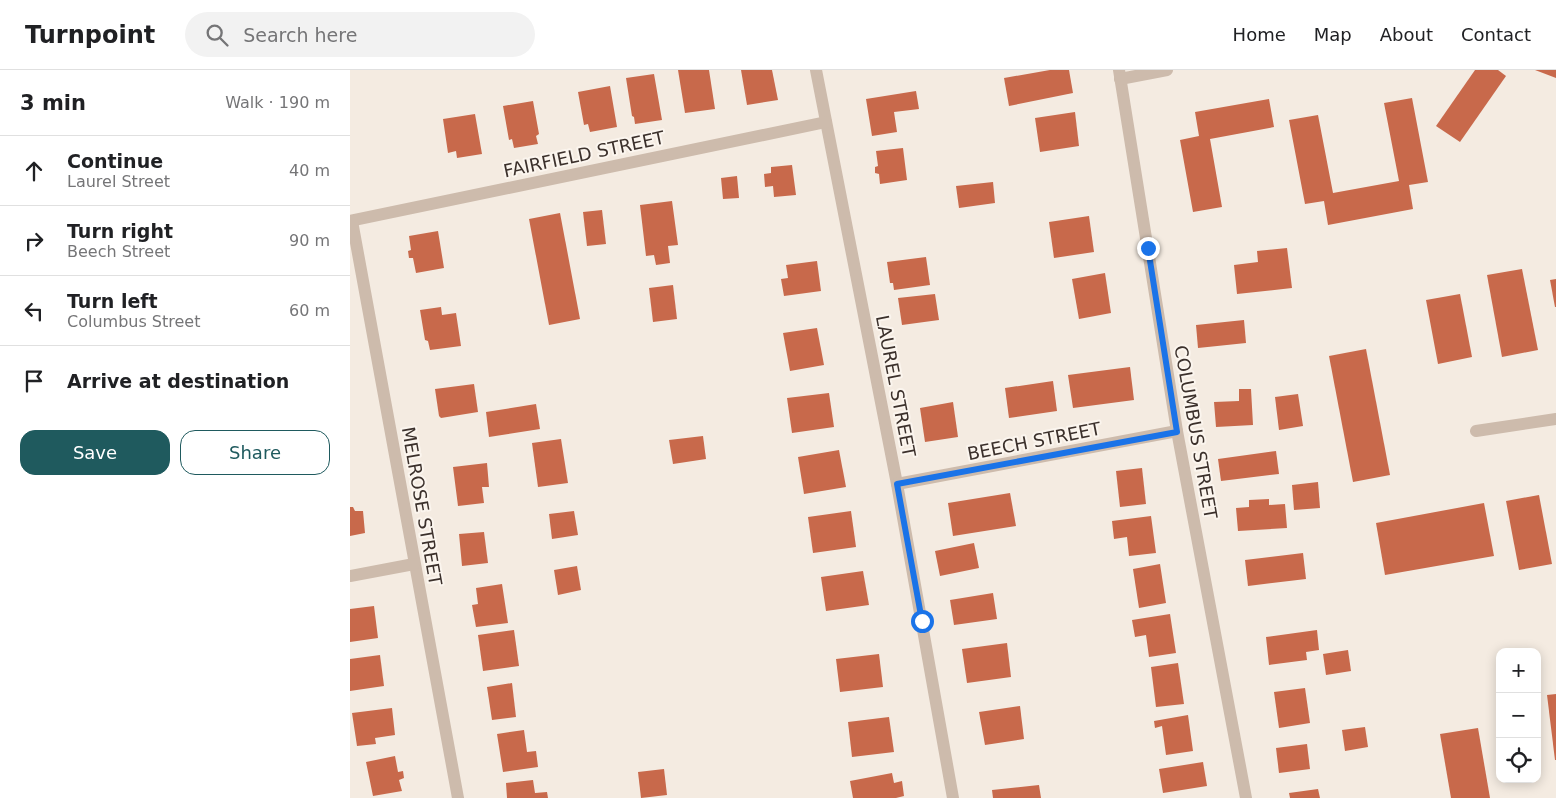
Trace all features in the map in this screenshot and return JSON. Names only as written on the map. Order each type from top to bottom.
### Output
[{"type":"street","name":"LAUREL STREET","points":[[816,70],[897,484],[953,798]]},
{"type":"street","points":[[1119,74],[1167,70]]},
{"type":"street","name":"COLUMBUS STREET","points":[[1119,74],[1177,432],[1246,798]]},
{"type":"street","name":"FAIRFIELD STREET","points":[[351,221],[826,122]]},
{"type":"street","name":"MELROSE STREET","points":[[351,221],[458,798]]},
{"type":"street","points":[[1476,431],[1556,418]]},
{"type":"street","name":"BEECH STREET","points":[[897,484],[1177,432]]},
{"type":"street","points":[[350,576],[414,564]]},
{"type":"building","points":[[678,70],[709,70],[715,109],[685,113]]},
{"type":"building","points":[[741,70],[772,70],[778,100],[747,105]]},
{"type":"building","points":[[1050,70],[1069,70],[1073,93],[1009,106],[1004,78]]},
{"type":"building","points":[[1475,70],[1498,70],[1506,76],[1460,142],[1436,126]]},
{"type":"building","points":[[1535,70],[1556,70],[1556,78]]},
{"type":"building","points":[[654,74],[662,120],[635,124],[626,78]]},
{"type":"building","points":[[610,86],[617,127],[590,132],[588,124],[584,125],[578,92]]},
{"type":"building","points":[[916,91],[919,109],[894,112],[897,132],[872,136],[866,99]]},
{"type":"building","points":[[1412,98],[1428,182],[1409,185],[1413,209],[1328,225],[1324,201],[1305,204],[1289,120],[1318,115],[1333,193],[1399,181],[1384,103]]},
{"type":"building","points":[[1269,99],[1274,127],[1210,139],[1222,207],[1193,212],[1180,140],[1199,136],[1195,112]]},
{"type":"building","points":[[533,101],[539,134],[536,136],[538,144],[514,148],[512,139],[509,140],[503,106]]},
{"type":"building","points":[[1075,112],[1079,146],[1040,152],[1035,118]]},
{"type":"building","points":[[475,114],[482,154],[457,158],[456,151],[448,153],[443,119]]},
{"type":"building","points":[[903,148],[907,180],[880,184],[879,174],[875,173],[875,167],[878,166],[876,151]]},
{"type":"building","points":[[792,165],[796,195],[774,197],[773,186],[765,187],[764,174],[771,173],[771,167]]},
{"type":"building","points":[[737,176],[739,198],[723,199],[721,178]]},
{"type":"building","points":[[993,182],[995,203],[959,208],[956,186]]},
{"type":"building","points":[[672,201],[678,245],[668,246],[670,263],[656,265],[654,255],[646,256],[640,205]]},
{"type":"building","points":[[602,210],[606,244],[587,246],[583,212]]},
{"type":"building","points":[[560,213],[580,319],[549,325],[529,219]]},
{"type":"building","points":[[1089,216],[1094,252],[1054,258],[1049,222]]},
{"type":"building","points":[[438,231],[444,268],[416,273],[413,258],[409,258],[408,251],[411,250],[409,236]]},
{"type":"building","points":[[1287,248],[1292,288],[1237,294],[1234,265],[1258,262],[1257,251]]},
{"type":"building","points":[[926,257],[930,285],[894,290],[893,283],[890,283],[887,262]]},
{"type":"building","points":[[817,261],[821,291],[784,296],[781,279],[788,278],[786,265]]},
{"type":"building","points":[[1522,269],[1538,350],[1502,357],[1487,275]]},
{"type":"building","points":[[1105,273],[1111,313],[1079,319],[1072,279]]},
{"type":"building","points":[[1556,279],[1556,307],[1555,307],[1550,280]]},
{"type":"building","points":[[673,285],[677,319],[653,322],[649,288]]},
{"type":"building","points":[[935,294],[939,320],[902,325],[898,298]]},
{"type":"building","points":[[1460,294],[1472,357],[1438,364],[1426,300]]},
{"type":"building","points":[[441,307],[442,315],[456,313],[461,346],[430,350],[428,341],[425,340],[420,310]]},
{"type":"building","points":[[1244,320],[1246,343],[1198,348],[1196,325]]},
{"type":"building","points":[[817,328],[824,365],[790,371],[783,333]]},
{"type":"building","points":[[1366,349],[1390,475],[1353,482],[1329,356]]},
{"type":"building","points":[[1130,367],[1134,400],[1073,408],[1068,375]]},
{"type":"building","points":[[1053,381],[1057,411],[1009,418],[1005,388]]},
{"type":"building","points":[[474,384],[478,412],[441,418],[439,416],[435,389]]},
{"type":"building","points":[[1239,389],[1251,389],[1253,425],[1216,427],[1214,402],[1239,401]]},
{"type":"building","points":[[829,393],[834,427],[792,433],[787,398]]},
{"type":"building","points":[[1298,394],[1303,426],[1279,430],[1275,397]]},
{"type":"building","points":[[953,402],[958,437],[925,442],[920,408]]},
{"type":"building","points":[[536,404],[540,429],[489,437],[486,412]]},
{"type":"building","points":[[703,436],[706,459],[673,464],[669,440]]},
{"type":"building","points":[[561,439],[568,483],[538,487],[532,443]]},
{"type":"building","points":[[839,450],[846,487],[804,494],[798,457]]},
{"type":"building","points":[[1276,451],[1279,474],[1221,481],[1218,459]]},
{"type":"building","points":[[487,463],[489,487],[482,487],[484,503],[458,506],[453,467]]},
{"type":"building","points":[[1142,468],[1146,504],[1120,507],[1116,471]]},
{"type":"building","points":[[1318,482],[1320,508],[1294,510],[1292,485]]},
{"type":"building","points":[[1010,493],[1016,526],[953,536],[948,503]]},
{"type":"building","points":[[1539,495],[1552,564],[1519,570],[1506,501]]},
{"type":"building","points":[[1269,499],[1269,505],[1285,504],[1287,528],[1238,531],[1236,508],[1249,507],[1249,500]]},
{"type":"building","points":[[1484,503],[1494,556],[1385,575],[1376,523]]},
{"type":"building","points":[[350,507],[353,507],[355,511],[363,511],[365,533],[350,536]]},
{"type":"building","points":[[574,511],[578,535],[552,539],[549,514]]},
{"type":"building","points":[[851,511],[856,547],[813,553],[808,517]]},
{"type":"building","points":[[1151,516],[1156,553],[1129,556],[1127,537],[1114,539],[1112,521]]},
{"type":"building","points":[[484,532],[488,563],[462,566],[459,534]]},
{"type":"building","points":[[974,543],[979,568],[940,576],[935,551]]},
{"type":"building","points":[[1303,553],[1306,579],[1248,586],[1245,560]]},
{"type":"building","points":[[1160,564],[1166,603],[1139,608],[1133,569]]},
{"type":"building","points":[[577,566],[581,590],[558,595],[554,570]]},
{"type":"building","points":[[863,571],[869,605],[826,611],[821,577]]},
{"type":"building","points":[[502,584],[508,623],[476,627],[472,605],[478,604],[476,588]]},
{"type":"building","points":[[993,593],[997,619],[954,625],[950,600]]},
{"type":"building","points":[[374,606],[378,638],[350,642],[350,609]]},
{"type":"building","points":[[1170,614],[1176,653],[1149,657],[1146,635],[1135,637],[1132,620]]},
{"type":"building","points":[[514,630],[519,666],[483,671],[478,635]]},
{"type":"building","points":[[1317,630],[1319,650],[1306,652],[1307,660],[1269,665],[1266,637]]},
{"type":"building","points":[[1007,643],[1011,677],[967,683],[962,649]]},
{"type":"building","points":[[1348,650],[1351,671],[1326,675],[1323,654]]},
{"type":"building","points":[[879,654],[883,687],[840,692],[836,659]]},
{"type":"building","points":[[380,655],[384,686],[350,691],[350,659]]},
{"type":"building","points":[[1178,663],[1184,704],[1156,707],[1151,667]]},
{"type":"building","points":[[512,683],[516,717],[492,720],[487,687]]},
{"type":"building","points":[[1305,688],[1310,723],[1279,728],[1274,692]]},
{"type":"building","points":[[1556,694],[1556,760],[1555,760],[1547,695]]},
{"type":"building","points":[[1020,706],[1024,739],[985,745],[979,712]]},
{"type":"building","points":[[392,708],[395,735],[375,738],[376,744],[357,746],[352,713]]},
{"type":"building","points":[[1188,715],[1193,751],[1166,755],[1162,726],[1155,728],[1154,721]]},
{"type":"building","points":[[889,717],[894,752],[852,757],[848,722]]},
{"type":"building","points":[[1365,727],[1368,747],[1345,751],[1342,730]]},
{"type":"building","points":[[1478,728],[1490,798],[1451,798],[1440,734]]},
{"type":"building","points":[[524,730],[527,752],[536,751],[538,767],[503,772],[497,734]]},
{"type":"building","points":[[1307,744],[1310,769],[1279,773],[1276,748]]},
{"type":"building","points":[[395,756],[398,772],[403,771],[404,778],[399,780],[402,791],[373,796],[366,762]]},
{"type":"building","points":[[1203,762],[1207,786],[1163,793],[1159,769]]},
{"type":"building","points":[[664,769],[667,795],[641,798],[638,772]]},
{"type":"building","points":[[892,773],[894,783],[902,781],[904,796],[896,798],[853,798],[850,781]]},
{"type":"building","points":[[533,780],[535,793],[547,792],[548,798],[507,798],[506,783]]},
{"type":"building","points":[[1039,785],[1041,798],[993,798],[992,790]]},
{"type":"building","points":[[1318,789],[1320,798],[1290,798],[1289,793]]},
{"type":"route","points":[[922,621],[897,484],[1177,432],[1148,248]]}]
